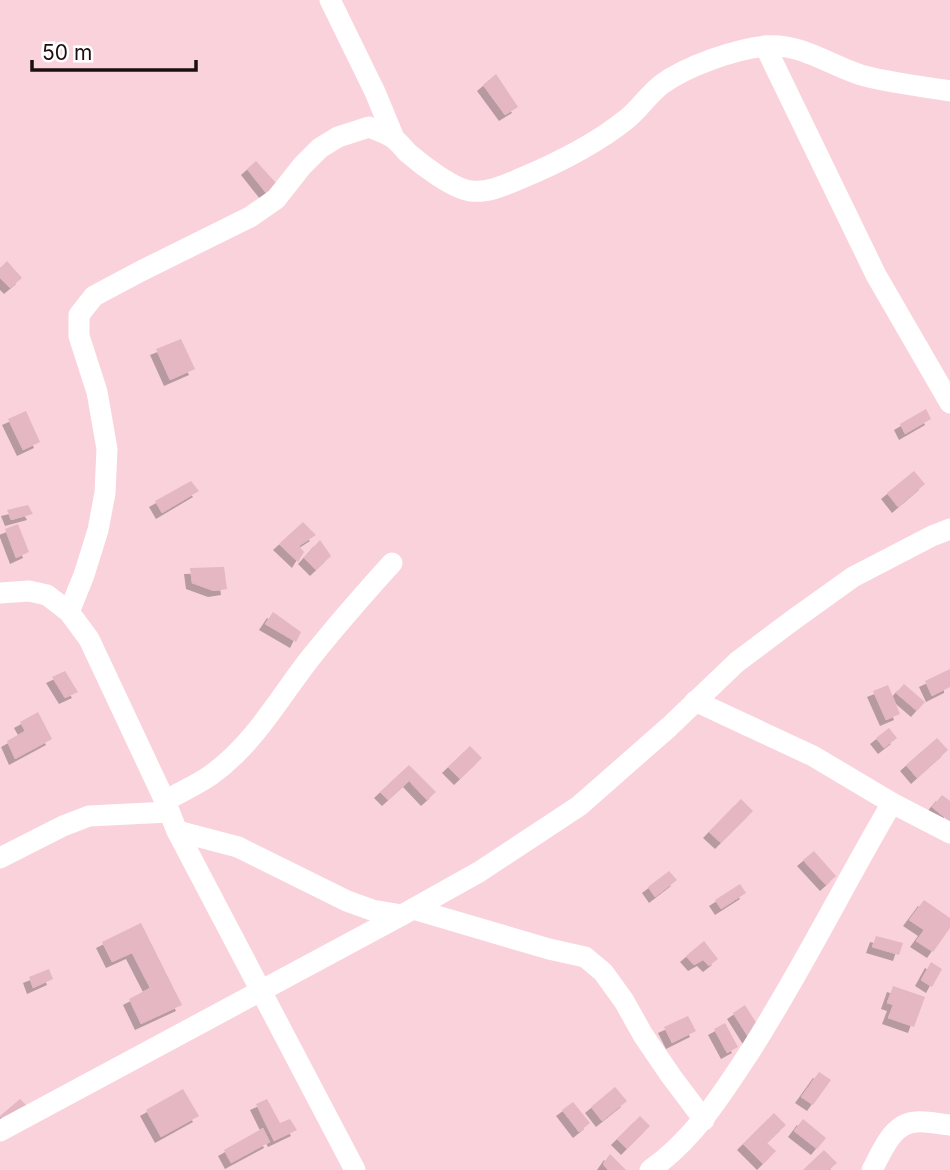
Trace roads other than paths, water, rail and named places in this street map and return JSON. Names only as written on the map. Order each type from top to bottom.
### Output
[{"type":"street","points":[[330,0],[394,138]]},
{"type":"street","points":[[765,46],[876,275],[950,403]]},
{"type":"street","points":[[69,612],[99,530],[106,493],[107,449],[97,392],[79,336],[79,315],[94,296],[250,218],[276,199],[320,148],[338,137],[369,127],[394,138],[415,159],[440,177],[469,191],[486,191],[551,166],[589,145],[629,117],[663,84],[693,67],[765,46],[787,46],[859,74],[950,91]]},
{"type":"street","points":[[0,1131],[479,872],[579,806],[737,662],[853,577],[950,529]]},
{"type":"street","points":[[170,815],[259,729],[307,662],[392,563]]},
{"type":"street","points":[[0,593],[29,591],[47,595],[69,612],[89,639],[170,815],[355,1170]]},
{"type":"street","points":[[695,701],[813,756],[892,803],[950,833]]},
{"type":"street","points":[[650,1170],[664,1160],[704,1120],[771,1019],[892,803]]},
{"type":"street","points":[[0,858],[89,816],[170,815],[347,901],[372,910],[408,912],[585,957],[603,972],[650,1045],[704,1120]]},
{"type":"street","points":[[872,1170],[885,1145],[908,1123],[918,1121],[950,1125]]}]
